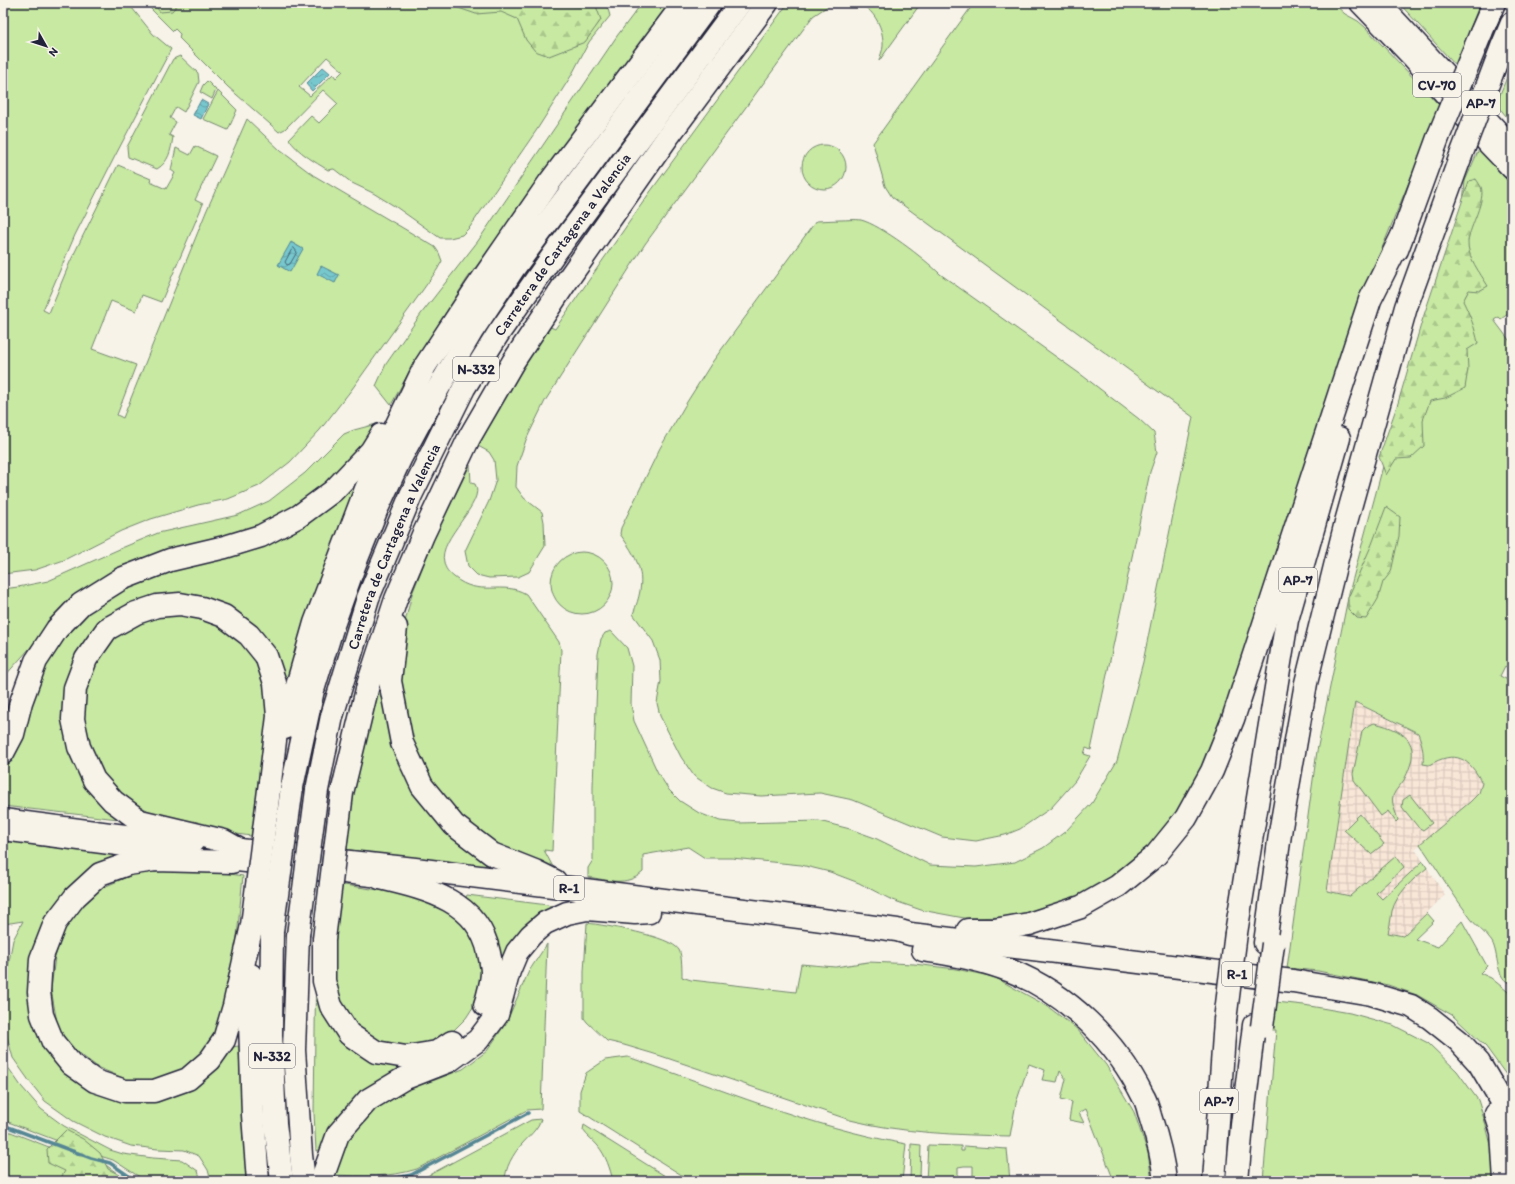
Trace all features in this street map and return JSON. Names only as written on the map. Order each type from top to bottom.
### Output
[{"type":"highway","points":[[3,753],[12,734],[21,702],[36,661],[57,629],[81,604],[121,579],[170,560],[225,547],[261,536],[298,516],[333,491],[370,451],[475,290],[549,183],[684,3]]},
{"type":"highway","name":"Carretera de Cartagena a Valencia","points":[[282,1181],[275,1123],[271,1035],[262,928],[313,690],[333,625],[354,566],[388,484],[436,392],[472,330],[514,268],[710,3]]},
{"type":"highway","name":"Carretera de Cartagena a Valencia","points":[[304,1181],[294,1050],[298,935],[317,790],[332,716],[368,598],[411,495],[464,388],[498,334],[595,198],[740,3]]},
{"type":"highway","name":"N-332","points":[[423,535],[469,438],[513,362],[564,285],[668,138],[767,3]]},
{"type":"highway","name":"AP-7","points":[[1214,1181],[1225,1020],[1236,934],[1287,620],[1365,349],[1402,236],[1439,135],[1494,3]]},
{"type":"highway","name":"AP-7","points":[[1237,1181],[1242,1125],[1258,1026],[1269,944],[1281,827],[1306,683],[1346,522],[1406,307],[1460,158],[1512,23]]},
{"type":"highway","name":"N-332","points":[[411,495],[471,393],[508,337],[599,220],[668,138]]},
{"type":"highway","points":[[896,936],[912,927],[951,930],[994,930],[1029,924],[1081,907],[1118,886],[1156,855],[1186,818],[1212,771],[1233,719],[1370,300],[1402,236]]},
{"type":"highway","points":[[270,782],[292,699],[315,623],[366,489],[425,366]]},
{"type":"highway","points":[[380,878],[412,886],[449,899],[473,918],[486,940],[492,972],[485,1004],[467,1031],[437,1052],[406,1057],[376,1052],[349,1034],[331,1006],[324,981],[324,939],[342,793],[368,685],[396,599],[423,535]]},
{"type":"highway","points":[[423,535],[396,626],[390,681],[402,743],[422,786],[454,825],[492,854],[535,871],[569,888]]},
{"type":"highway","points":[[236,856],[224,842],[140,821],[113,801],[94,780],[78,746],[73,719],[75,688],[86,658],[107,629],[136,613],[157,606],[180,604],[202,608],[224,616],[249,635],[266,656],[275,683],[278,716],[270,782],[262,928],[250,1023],[253,1115],[258,1181]]},
{"type":"highway","points":[[236,856],[155,860],[128,864],[100,874],[75,896],[55,923],[41,959],[39,992],[42,1015],[53,1042],[71,1064],[95,1081],[125,1091],[154,1091],[188,1078],[210,1060],[224,1040],[234,1006],[262,928]]},
{"type":"highway","name":"R-1","points":[[236,856],[415,869],[569,888],[896,936],[918,935],[1293,981],[1371,994],[1411,1006],[1430,1018],[1459,1041],[1479,1063],[1501,1100],[1512,1131]]},
{"type":"highway","points":[[380,878],[413,879],[636,907],[649,912]]},
{"type":"highway","points":[[324,1181],[324,1173],[338,1134],[368,1100],[403,1079],[449,1061],[478,1040],[497,1015],[509,971],[517,952],[535,931],[545,923],[567,913],[587,909],[634,913],[649,912],[896,936],[910,941],[1300,990],[1371,1001],[1406,1014],[1426,1024],[1454,1046],[1474,1067],[1493,1103],[1502,1132],[1505,1181]]},
{"type":"highway","points":[[896,936],[909,948],[941,952],[979,961],[1012,972],[1058,997],[1086,1019],[1110,1044],[1129,1070],[1144,1097],[1155,1133],[1165,1181]]},
{"type":"highway","points":[[1249,1181],[1258,1026]]},
{"type":"main road","name":"CV-70","points":[[1360,3],[1411,56],[1483,139],[1512,169]]},
{"type":"main road","name":"CV-70","points":[[1380,3],[1512,146]]},
{"type":"main road","points":[[3,818],[136,834],[236,856]]},
{"type":"main road","points":[[3,831],[236,856],[380,878]]},
{"type":"shaded area","points":[[1354,702],[1503,775],[1415,849],[1445,895],[1403,936],[1323,922]]},
{"type":"green space","points":[[3,3],[128,3],[153,34],[171,49],[75,235],[43,310],[49,313],[70,262],[118,165],[151,179],[150,182],[166,189],[175,173],[171,170],[176,148],[190,155],[195,146],[216,156],[195,200],[203,204],[161,302],[142,295],[136,311],[111,301],[92,349],[136,365],[117,415],[123,418],[206,212],[247,119],[281,151],[313,175],[435,247],[442,261],[352,389],[320,430],[290,462],[259,486],[228,499],[198,505],[151,519],[121,531],[64,560],[35,570],[3,574]]},
{"type":"green space","points":[[145,3],[602,3],[608,9],[610,16],[589,42],[571,76],[536,131],[470,227],[462,235],[450,238],[440,238],[396,207],[373,193],[352,183],[334,169],[328,170],[312,160],[292,144],[289,139],[311,116],[319,123],[338,104],[323,90],[285,129],[279,132],[228,87],[179,38],[180,34],[175,29],[173,31]],"holes":[[[327,57],[343,71],[336,78],[333,74],[310,96],[299,87]]]},
{"type":"green space","points":[[153,3],[179,3],[172,11],[160,12]]},
{"type":"green space","points":[[444,3],[595,3],[601,20],[585,42],[549,56],[535,51],[526,40],[517,19],[501,12],[476,14]]},
{"type":"green space","points":[[642,3],[670,3],[467,279],[414,363],[391,405],[376,386],[386,364],[421,314],[478,241],[617,36]]},
{"type":"green space","points":[[788,3],[836,3],[828,6],[813,16],[645,244],[545,401],[526,440],[517,466],[516,487],[524,498],[542,512],[544,522],[545,546],[529,572],[518,577],[489,578],[477,575],[468,566],[465,551],[489,501],[496,480],[494,460],[489,452],[478,446],[548,326],[555,329],[648,195]]},
{"type":"green space","points":[[857,3],[921,3],[879,61],[883,49],[883,39],[880,26],[873,14],[868,9]]},
{"type":"green space","points":[[974,3],[1333,3],[1345,14],[1358,21],[1365,27],[1440,106],[1369,280],[1318,440],[1205,767],[1161,837],[1120,874],[1073,900],[1045,911],[1008,917],[964,918],[921,910],[892,900],[859,883],[830,872],[801,865],[732,858],[705,858],[688,847],[643,855],[643,872],[630,880],[610,881],[588,877],[588,868],[593,860],[593,786],[598,654],[601,639],[605,633],[611,631],[627,648],[632,666],[631,704],[634,721],[658,773],[669,790],[680,801],[699,813],[720,821],[739,823],[819,821],[850,829],[875,838],[930,865],[976,867],[1015,862],[1043,848],[1066,831],[1092,803],[1117,761],[1143,662],[1193,417],[892,197],[885,186],[873,143]]},
{"type":"green space","points":[[1399,3],[1480,3],[1456,66]]},
{"type":"green space","points":[[180,56],[198,73],[199,82],[184,112],[176,107],[170,118],[176,122],[169,135],[173,137],[170,151],[167,159],[157,169],[128,157],[127,147],[173,59]]},
{"type":"green space","points":[[1512,65],[1512,123],[1496,104]]},
{"type":"green space","points":[[207,81],[216,90],[212,99],[200,92],[203,85]]},
{"type":"green space","points":[[218,91],[237,110],[228,130],[203,119]]},
{"type":"green space","points":[[820,145],[828,145],[833,146],[840,151],[845,158],[845,176],[840,183],[833,188],[820,189],[812,186],[805,179],[802,171],[802,163],[805,155],[812,148]]},
{"type":"green space","points":[[1479,149],[1512,186],[1512,311],[1501,319],[1499,317],[1494,320],[1512,344],[1512,590],[1507,601],[1512,603],[1512,670],[1505,666],[1500,676],[1508,680],[1510,677],[1512,678],[1512,984],[1507,982],[1500,972],[1492,942],[1471,919],[1420,844],[1479,793],[1482,783],[1477,774],[1466,762],[1454,757],[1438,760],[1429,765],[1423,764],[1421,740],[1418,733],[1355,702],[1327,891],[1350,896],[1396,856],[1404,867],[1376,893],[1382,899],[1423,861],[1427,868],[1406,887],[1394,904],[1388,933],[1403,936],[1427,913],[1434,921],[1415,939],[1438,947],[1462,921],[1487,966],[1480,973],[1491,978],[1512,995],[1512,1083],[1486,1047],[1452,1015],[1417,995],[1388,985],[1318,971],[1287,968],[1317,751],[1349,593],[1411,362],[1463,203],[1465,181]]},
{"type":"green space","points":[[1476,179],[1482,192],[1480,206],[1469,235],[1468,247],[1475,265],[1488,286],[1479,291],[1469,290],[1463,301],[1472,322],[1478,343],[1467,350],[1468,369],[1465,388],[1445,398],[1430,401],[1423,420],[1424,446],[1411,458],[1396,459],[1386,475],[1379,457],[1398,403],[1422,321],[1469,181]]},
{"type":"green space","points":[[861,220],[870,223],[891,235],[940,274],[1083,376],[1139,419],[1154,433],[1157,452],[1150,472],[1091,750],[1086,748],[1084,754],[1090,756],[1075,781],[1051,808],[1020,829],[1005,835],[976,841],[942,837],[853,800],[820,793],[761,796],[726,793],[712,788],[694,776],[681,757],[660,716],[657,703],[661,681],[660,660],[653,641],[633,614],[640,591],[640,572],[633,554],[620,534],[621,528],[660,448],[713,361],[816,221]]},
{"type":"green space","points":[[380,423],[362,450],[334,480],[296,509],[65,609],[3,678],[3,589],[48,581],[158,533],[238,515],[269,501],[305,473],[344,434]]},
{"type":"green space","points":[[470,465],[471,483],[475,484],[477,492],[469,511],[448,543],[444,553],[445,567],[454,577],[473,587],[509,588],[526,594],[559,642],[561,650],[552,851],[544,850],[553,867],[551,871],[513,855],[466,823],[441,796],[421,767],[410,737],[399,679],[404,626],[412,594],[435,536]]},
{"type":"green space","points":[[365,476],[289,687],[283,686],[273,658],[194,596],[94,634],[67,727],[127,820],[3,806],[3,764],[48,655],[99,600],[187,562]]},
{"type":"green space","points":[[1386,507],[1400,517],[1399,536],[1391,572],[1383,582],[1378,599],[1366,619],[1357,618],[1348,609],[1348,598],[1372,544]]},
{"type":"green space","points":[[582,552],[594,554],[604,561],[611,571],[613,583],[611,595],[604,605],[594,612],[582,614],[570,612],[560,605],[553,595],[551,583],[553,571],[560,561],[570,554]]},
{"type":"green space","points":[[180,610],[218,619],[265,667],[271,698],[266,753],[251,836],[194,828],[159,817],[126,798],[102,776],[87,746],[81,711],[90,668],[117,632],[147,614]]},
{"type":"green space","points":[[378,686],[384,690],[399,752],[504,869],[342,849],[364,724]]},
{"type":"green space","points":[[1374,723],[1396,730],[1404,736],[1412,749],[1412,758],[1409,768],[1404,780],[1393,796],[1393,805],[1398,820],[1396,822],[1388,811],[1381,816],[1354,780],[1353,774],[1362,731]]},
{"type":"green space","points":[[1410,795],[1432,823],[1423,830],[1418,827],[1402,807],[1403,800]]},
{"type":"green space","points":[[1360,814],[1384,844],[1371,854],[1344,830]]},
{"type":"green space","points":[[3,839],[40,846],[118,855],[126,858],[63,897],[36,940],[30,980],[49,1051],[137,1100],[232,1047],[239,1046],[243,1138],[249,1181],[211,1181],[208,1170],[199,1156],[184,1150],[131,1146],[105,1137],[73,1121],[45,1101],[30,1082],[13,1058],[3,1022],[3,982],[7,972],[13,940],[23,921],[4,924],[3,949]]},
{"type":"green space","points":[[205,870],[243,876],[237,937],[225,1001],[214,1037],[194,1063],[161,1080],[133,1082],[99,1068],[73,1049],[58,1028],[51,989],[55,957],[66,924],[89,898],[104,887],[134,874]]},
{"type":"green space","points":[[337,884],[427,897],[465,921],[483,959],[477,1001],[466,1018],[449,1035],[426,1045],[402,1047],[376,1042],[355,1028],[337,1005],[331,942]]},
{"type":"green space","points":[[467,895],[548,905],[552,908],[551,912],[503,974],[465,899]]},
{"type":"green space","points":[[587,923],[636,932],[664,940],[679,950],[682,963],[682,977],[691,980],[796,992],[801,964],[835,967],[868,962],[914,964],[956,969],[994,977],[1047,1006],[1077,1029],[1106,1065],[1134,1112],[1148,1153],[1152,1181],[1114,1181],[1086,1109],[1079,1113],[1084,1123],[1069,1120],[1072,1102],[1061,1099],[1066,1079],[1060,1071],[1057,1082],[1042,1080],[1045,1070],[1029,1064],[1016,1103],[1010,1136],[949,1134],[909,1131],[850,1120],[661,1056],[607,1041],[584,1018],[584,972]]},
{"type":"green space","points":[[547,944],[541,1109],[527,1110],[417,1169],[386,1175],[333,1175],[349,1134],[364,1116],[404,1089],[435,1080],[463,1069],[487,1051],[506,1023],[529,971]]},
{"type":"green space","points":[[316,951],[329,1018],[418,1061],[322,1149],[316,1151],[314,1113]]},
{"type":"green space","points":[[1276,1002],[1350,1013],[1393,1025],[1428,1043],[1457,1071],[1478,1100],[1492,1149],[1496,1181],[1263,1181],[1276,1030],[1272,1030]]},
{"type":"green space","points":[[628,1057],[765,1106],[835,1128],[906,1144],[902,1181],[691,1181],[580,1111],[580,1091],[586,1073],[605,1060]]},
{"type":"green space","points":[[3,1060],[21,1086],[41,1109],[64,1126],[110,1150],[123,1154],[182,1160],[198,1171],[201,1181],[146,1181],[113,1160],[84,1151],[3,1120]]},
{"type":"green space","points":[[541,1119],[536,1129],[513,1157],[506,1171],[505,1181],[418,1181],[531,1120]]},
{"type":"green space","points":[[584,1125],[673,1181],[613,1181],[609,1167],[601,1150],[583,1130]]},
{"type":"green space","points":[[3,1129],[49,1147],[103,1163],[128,1181],[3,1181]]},
{"type":"green space","points":[[66,1130],[83,1139],[100,1153],[108,1169],[128,1181],[59,1181],[65,1171],[48,1163],[47,1149]]},
{"type":"green space","points":[[911,1144],[921,1145],[920,1177],[922,1178],[922,1181],[910,1181]]},
{"type":"green space","points":[[928,1145],[961,1146],[961,1151],[964,1151],[964,1146],[1007,1149],[1010,1181],[926,1181]],"holes":[[[973,1166],[973,1177],[958,1178],[958,1167]]]},
{"type":"water","points":[[323,67],[330,73],[312,91],[306,84]]},
{"type":"water","points":[[201,100],[208,104],[201,119],[193,115]]},
{"type":"water","points":[[291,242],[303,249],[290,272],[278,265]]},
{"type":"water","points":[[321,266],[339,275],[335,283],[317,274]]},
{"type":"waterway","points":[[349,1179],[387,1180],[411,1175],[528,1113]]},
{"type":"waterway","points":[[3,1125],[91,1158],[110,1163],[136,1181]]}]
